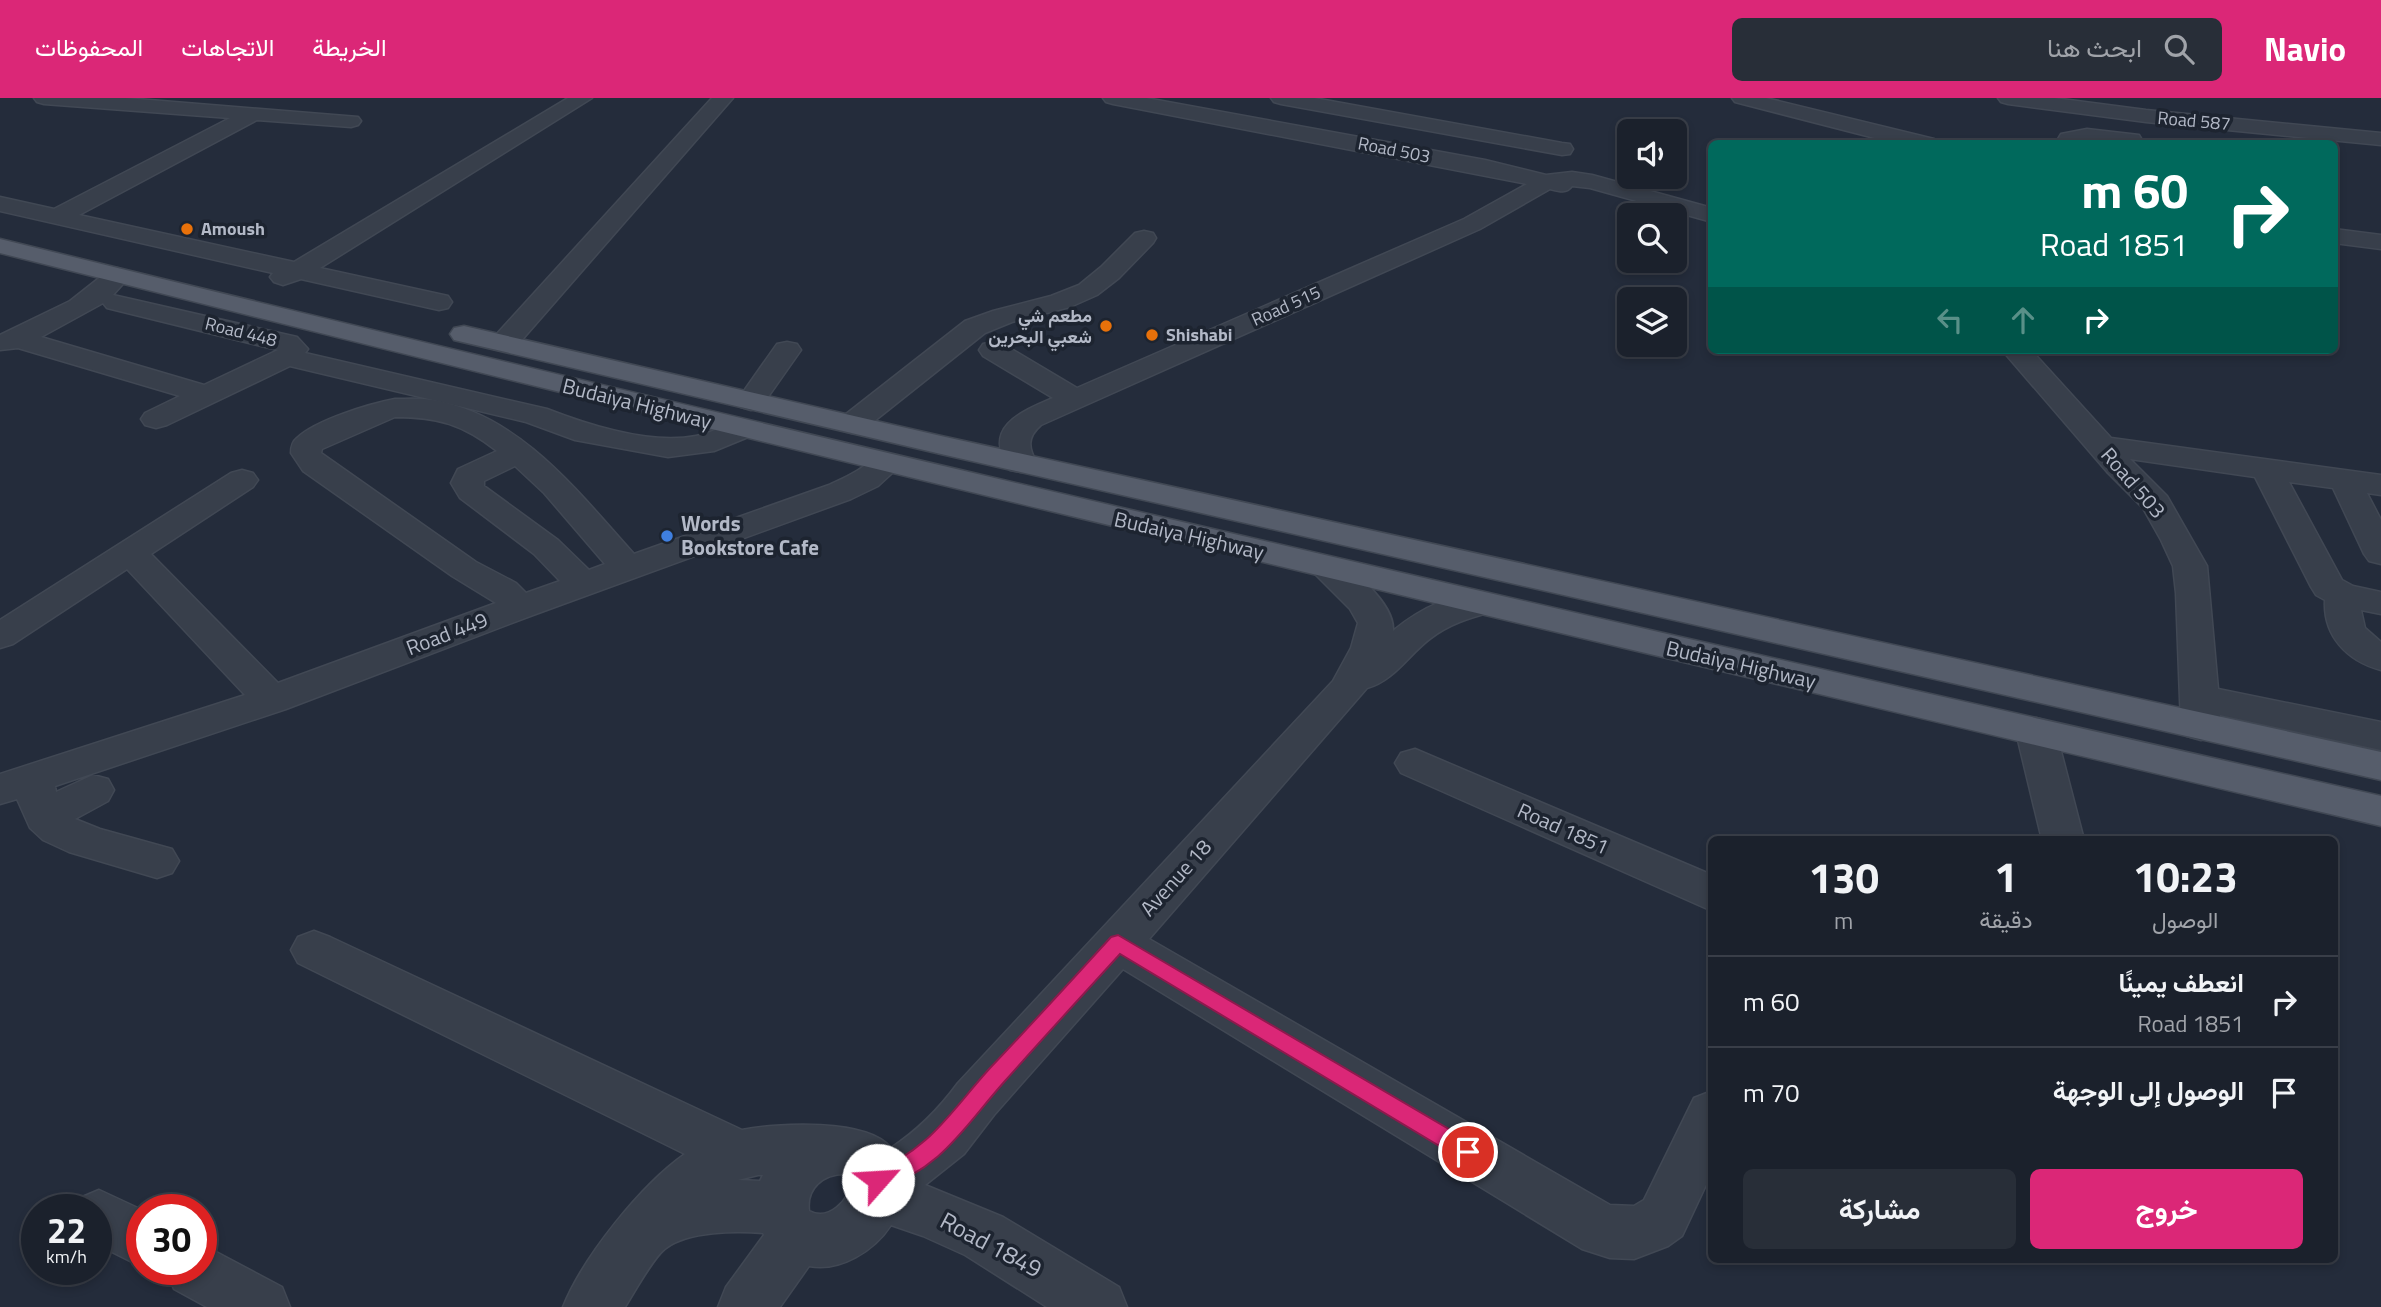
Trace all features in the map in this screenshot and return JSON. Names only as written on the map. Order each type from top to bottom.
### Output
[{"type":"main road","name":"Budaiya Highway","points":[[0,222],[252,285],[290,282],[747,415],[886,464],[1327,569],[2381,811]]},
{"type":"main road","name":"Budaiya Highway","points":[[0,246],[116,289],[154,285],[747,415],[852,424],[1021,463],[2200,712],[2381,766]]},
{"type":"street","points":[[44,98],[250,116],[351,121]]},
{"type":"street","points":[[290,282],[582,98]]},
{"type":"street","points":[[503,343],[723,98]]},
{"type":"street","name":"Road 503","points":[[1113,98],[1268,125],[1547,181],[1627,203]]},
{"type":"street","points":[[1281,98],[1311,101],[1562,149]]},
{"type":"street","points":[[1742,98],[1910,140]]},
{"type":"street","name":"Road 587","points":[[2008,98],[2146,116],[2381,139]]},
{"type":"street","points":[[1268,125],[1311,101]]},
{"type":"street","points":[[57,217],[250,116]]},
{"type":"street","points":[[2070,140],[2087,135],[2124,140]]},
{"type":"street","points":[[1547,181],[1572,179],[1592,182],[1708,214]]},
{"type":"street","name":"Road 515","points":[[1021,463],[1013,447],[1014,439],[1022,425],[1074,398],[1472,224],[1499,211],[1547,181]]},
{"type":"street","points":[[0,204],[57,217],[290,282],[439,302]]},
{"type":"street","name":"Road 503","points":[[1687,219],[1708,225]]},
{"type":"street","points":[[2338,237],[2381,242]]},
{"type":"street","points":[[852,424],[975,327],[997,317],[1087,291],[1144,238]]},
{"type":"street","points":[[80,307],[154,285]]},
{"type":"street","points":[[8,342],[80,307],[103,291],[116,289]]},
{"type":"street","name":"Road 448","points":[[116,289],[287,343],[294,349],[287,358],[156,419]]},
{"type":"street","points":[[8,342],[206,395]]},
{"type":"street","points":[[287,358],[536,415],[575,431],[667,448],[703,445],[747,415],[787,350]]},
{"type":"street","points":[[993,350],[1074,398]]},
{"type":"street","name":"Road 503","points":[[2020,354],[2156,503],[2190,566],[2194,593],[2200,712]]},
{"type":"street","points":[[520,607],[504,591],[464,569],[314,464],[306,453],[307,445],[317,438],[396,408],[426,409],[457,415],[489,431],[519,453],[628,569]]},
{"type":"street","points":[[2102,446],[2381,485]]},
{"type":"street","points":[[519,453],[484,467],[469,477],[467,483],[471,491],[546,547],[584,584]]},
{"type":"street","name":"Road 449","points":[[16,783],[272,700],[855,486],[886,464]]},
{"type":"street","points":[[2266,468],[2328,587],[2343,595],[2381,603]]},
{"type":"street","points":[[0,636],[242,480]]},
{"type":"street","points":[[2345,480],[2381,554]]},
{"type":"street","points":[[130,552],[272,700]]},
{"type":"street","name":"Avenue 18","points":[[858,1169],[894,1175],[932,1150],[953,1131],[976,1098],[1348,689],[1371,651],[1377,629],[1368,606],[1327,569]]},
{"type":"street","points":[[2343,595],[2341,617],[2350,635],[2362,647],[2381,659]]},
{"type":"street","name":"Avenue 18","points":[[1348,689],[1373,671],[1416,629],[1444,614],[1478,604]]},
{"type":"street","points":[[2200,712],[2381,736]]},
{"type":"street","points":[[2036,732],[2062,836]]},
{"type":"street","name":"Road 1851","points":[[1415,763],[1708,892]]},
{"type":"street","points":[[16,783],[52,826],[72,836],[157,861]]},
{"type":"street","points":[[45,817],[93,790]]},
{"type":"street","points":[[1118,943],[1601,1230],[1619,1234],[1636,1233],[1651,1228],[1663,1219],[1708,1123]]},
{"type":"street","points":[[314,950],[738,1154]]},
{"type":"street","points":[[591,1307],[672,1197],[703,1172],[738,1154],[767,1148],[796,1148],[858,1169]]},
{"type":"street","points":[[746,1307],[789,1222],[780,1195],[785,1181],[807,1158],[858,1169]]},
{"type":"street","points":[[648,1229],[702,1208],[729,1204],[755,1205],[825,1241],[846,1234],[865,1220],[858,1169]]},
{"type":"street","name":"Road 1849","points":[[858,1169],[933,1213],[984,1236],[1100,1307]]},
{"type":"street","points":[[217,1282],[262,1307]]},
{"type":"place","name":"Amoush","points":[[187,229]]},
{"type":"place","name":"مطعم شي شعبي البحرين","points":[[1106,326]]},
{"type":"place","name":"Shishabi","points":[[1152,335]]},
{"type":"place","name":"Words Bookstore Cafe","points":[[667,536]]},
{"type":"route","points":[[878,1180],[894,1175],[917,1160],[953,1131],[976,1098],[1118,943],[1468,1152]]}]
